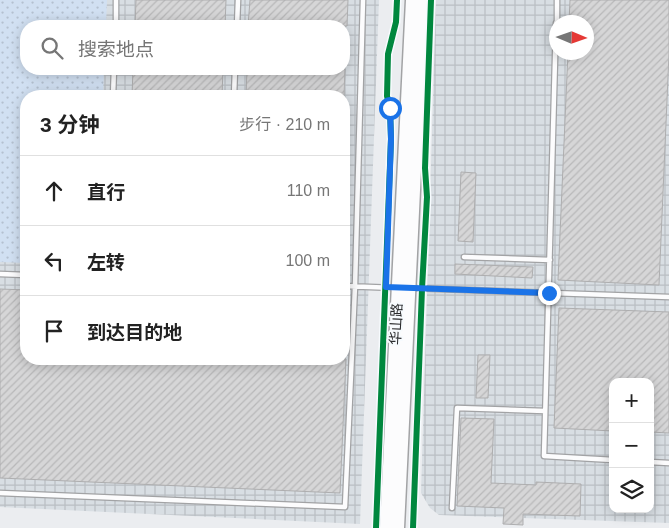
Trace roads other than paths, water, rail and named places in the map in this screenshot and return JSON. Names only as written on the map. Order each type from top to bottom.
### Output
[{"type":"street","name":"华山路","points":[[398,528],[412,0]]},
{"type":"street","name":"华山路","points":[[386,528],[404,288],[422,0]]},
{"type":"lane","points":[[116,0],[116,20]]},
{"type":"lane","points":[[237,20],[238,0]]},
{"type":"lane","points":[[0,493],[345,508],[355,286],[363,0]]},
{"type":"lane","points":[[556,15],[557,0]]},
{"type":"lane","points":[[555,60],[544,456],[609,460]]},
{"type":"lane","points":[[114,75],[114,90]]},
{"type":"lane","points":[[234,90],[235,75]]},
{"type":"lane","points":[[464,257],[550,260]]},
{"type":"lane","points":[[0,274],[20,275]]},
{"type":"lane","points":[[350,286],[669,297]]},
{"type":"lane","points":[[452,508],[457,408],[545,411]]},
{"type":"lane","points":[[654,462],[669,463]]}]
